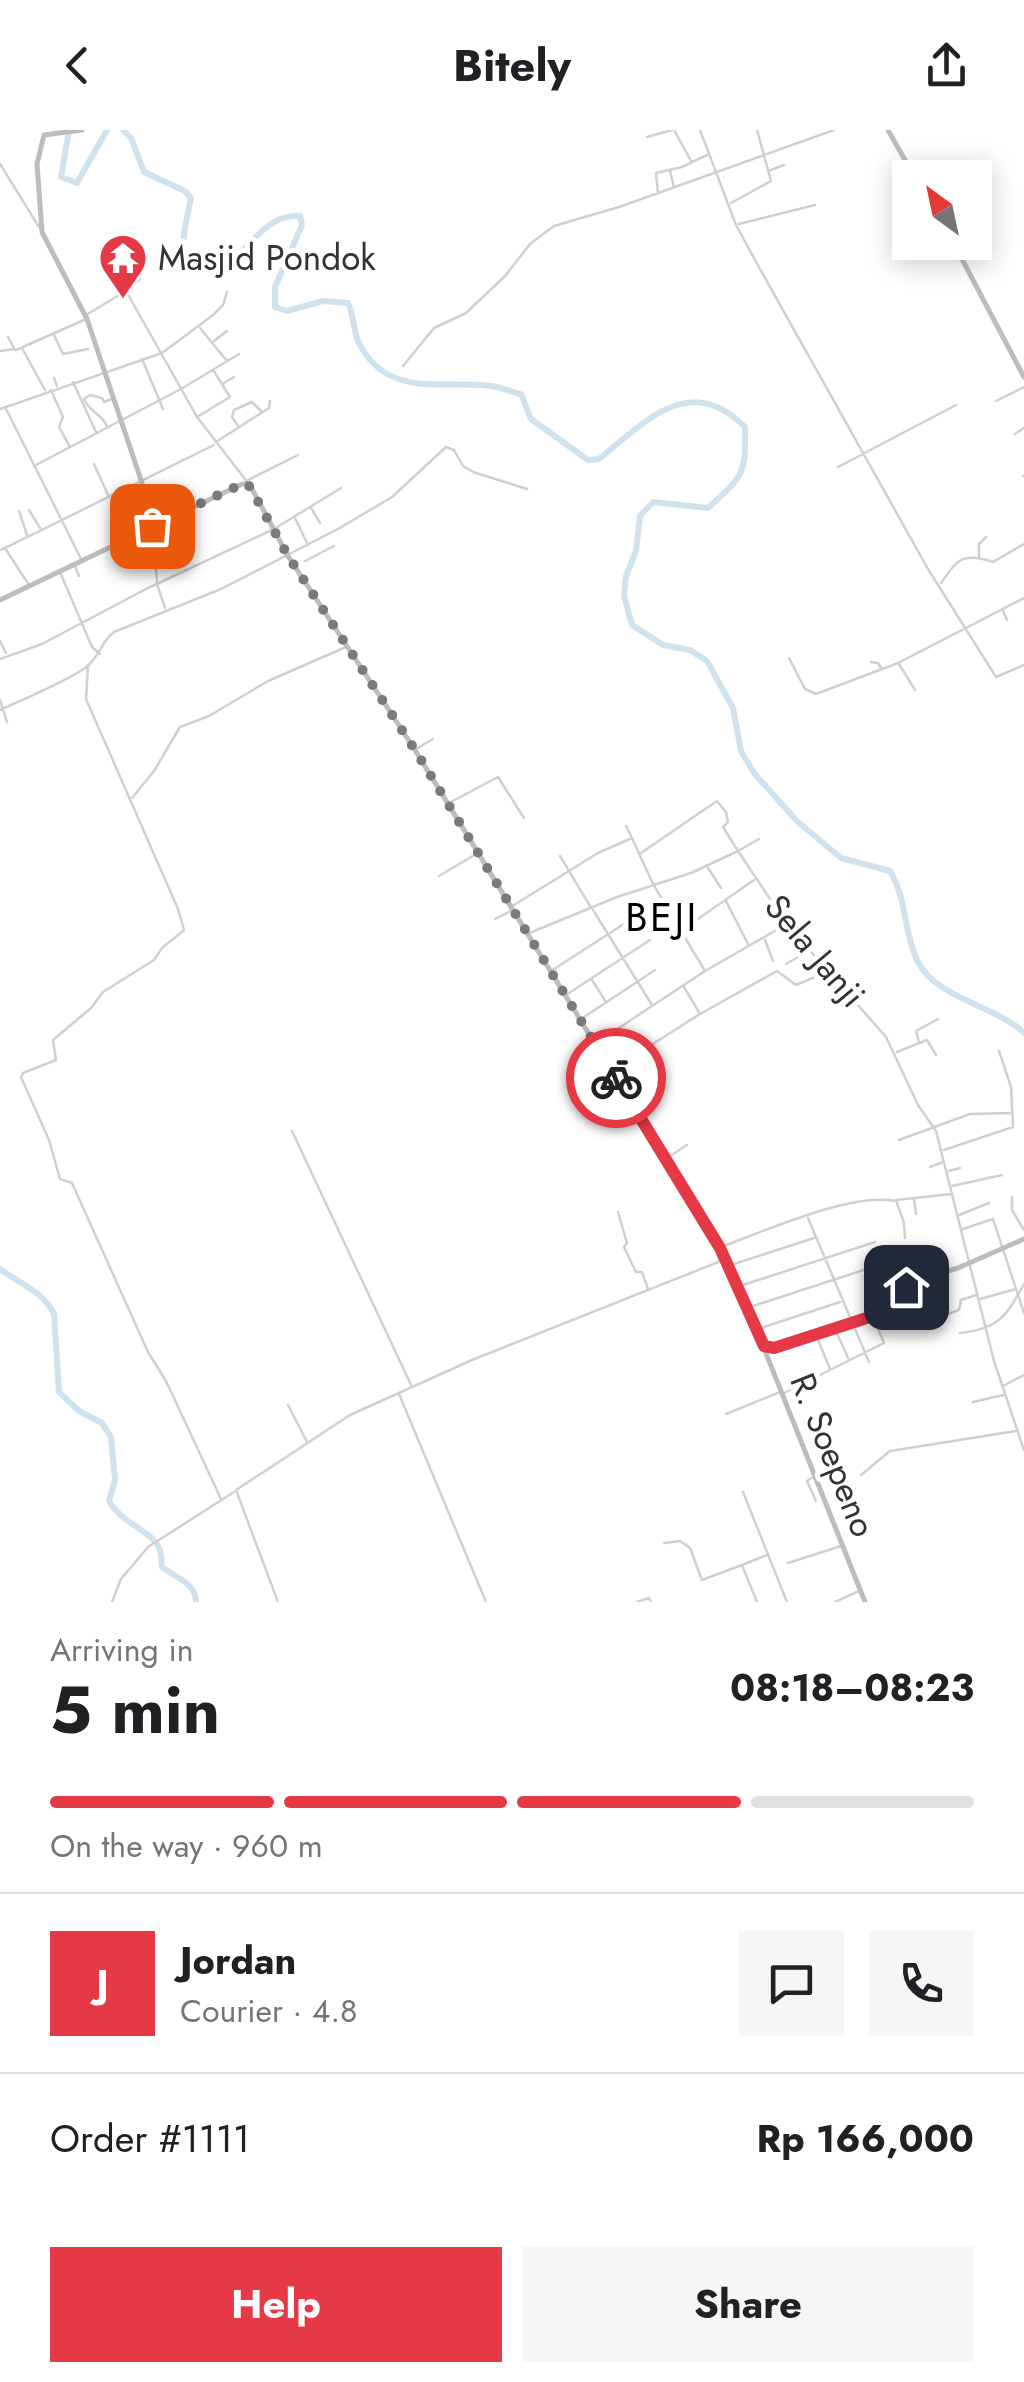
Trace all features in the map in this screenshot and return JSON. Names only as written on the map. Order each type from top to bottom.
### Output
[{"type":"street","points":[[650,134],[673,130],[692,162]]},
{"type":"street","points":[[700,130],[726,186],[736,225],[928,569],[996,677],[1024,665]]},
{"type":"street","points":[[728,204],[770,182],[756,130]]},
{"type":"street","points":[[809,130],[812,138]]},
{"type":"street","points":[[403,366],[434,328],[472,308],[530,244],[548,230],[834,130]]},
{"type":"street","points":[[888,130],[906,160]]},
{"type":"street","points":[[42,232],[37,164],[44,135],[79,131]]},
{"type":"street","points":[[658,192],[655,174],[708,154]]},
{"type":"street","points":[[0,164],[42,232],[86,317],[154,526],[156,584],[166,610]]},
{"type":"street","points":[[768,171],[784,165]]},
{"type":"street","points":[[670,170],[674,186]]},
{"type":"street","points":[[736,225],[814,205]]},
{"type":"street","points":[[963,260],[1023,373]]},
{"type":"street","points":[[0,350],[22,348],[54,334],[140,279]]},
{"type":"street","points":[[126,291],[197,416],[246,482]]},
{"type":"street","points":[[82,560],[2,408],[162,353],[223,305],[227,292]]},
{"type":"street","points":[[199,327],[227,361]]},
{"type":"street","points":[[213,342],[227,332]]},
{"type":"street","points":[[54,334],[67,354],[88,350]]},
{"type":"street","points":[[8,337],[15,350]]},
{"type":"street","points":[[60,346],[67,343]]},
{"type":"street","points":[[22,348],[63,417],[59,427],[71,448]]},
{"type":"street","points":[[34,466],[238,354]]},
{"type":"street","points":[[142,359],[163,409]]},
{"type":"street","points":[[197,416],[230,398],[212,369]]},
{"type":"street","points":[[223,384],[234,377]]},
{"type":"street","points":[[54,378],[58,388]]},
{"type":"street","points":[[74,382],[97,434]]},
{"type":"street","points":[[996,401],[1024,387]]},
{"type":"street","points":[[108,427],[102,415],[88,408],[84,399],[90,395],[104,402],[114,398]]},
{"type":"street","points":[[30,586],[2,549],[215,443],[269,408],[270,400]]},
{"type":"street","points":[[240,428],[232,417],[239,407],[252,402],[262,412]]},
{"type":"street","points":[[838,467],[956,405]]},
{"type":"street","points":[[1014,434],[1024,428]]},
{"type":"street","points":[[1,710],[88,666],[101,655],[110,635],[222,589],[392,497],[448,446],[468,469],[527,489]]},
{"type":"street","points":[[0,600],[298,455]]},
{"type":"street","points":[[94,464],[109,497]]},
{"type":"street","name":"R. Soepeno","points":[[246,482],[288,556],[415,750],[728,1262],[865,1602]]},
{"type":"street","points":[[0,658],[42,644],[156,584],[274,529],[341,488]]},
{"type":"street","points":[[310,507],[320,523]]},
{"type":"street","points":[[29,510],[41,530]]},
{"type":"street","points":[[19,511],[28,549]]},
{"type":"street","points":[[294,516],[308,545]]},
{"type":"street","points":[[24,526],[35,520]]},
{"type":"street","points":[[980,557],[980,544],[986,537]]},
{"type":"street","points":[[940,584],[965,557],[993,562],[1024,544]]},
{"type":"street","points":[[305,561],[334,546]]},
{"type":"street","points":[[74,564],[79,576]]},
{"type":"street","points":[[60,571],[92,647],[101,655]]},
{"type":"street","points":[[789,658],[805,690],[816,694],[898,663],[1024,598]]},
{"type":"street","points":[[1002,610],[1008,620]]},
{"type":"street","points":[[0,641],[7,655]]},
{"type":"street","points":[[131,799],[154,771],[180,727],[217,712],[268,681],[346,648]]},
{"type":"street","points":[[870,662],[878,662],[882,670]]},
{"type":"street","points":[[898,663],[915,690]]},
{"type":"street","points":[[88,666],[86,699],[184,930],[154,960],[103,992],[91,1008],[53,1040],[56,1060],[23,1073],[22,1077],[49,1140],[60,1179],[72,1183],[148,1352],[221,1500]]},
{"type":"street","points":[[0,700],[7,722]]},
{"type":"street","points":[[415,750],[433,739]]},
{"type":"street","points":[[448,803],[498,777],[524,818]]},
{"type":"street","name":"Sela Janji","points":[[712,793],[727,815],[728,822],[723,827],[756,879],[787,924],[878,1027],[896,1052],[913,1096],[934,1126],[1004,1395],[1024,1450]]},
{"type":"street","points":[[640,854],[717,801]]},
{"type":"street","points":[[626,826],[652,884],[705,971]]},
{"type":"street","points":[[495,920],[598,853],[632,838]]},
{"type":"street","points":[[526,934],[708,866],[759,839]]},
{"type":"street","points":[[438,876],[478,853]]},
{"type":"street","points":[[560,856],[652,1006]]},
{"type":"street","points":[[750,868],[758,864]]},
{"type":"street","points":[[708,866],[721,888]]},
{"type":"street","points":[[681,931],[756,879]]},
{"type":"street","points":[[725,900],[749,946]]},
{"type":"street","points":[[550,972],[627,922]]},
{"type":"street","points":[[594,1044],[705,971],[787,924]]},
{"type":"street","points":[[764,939],[773,961]]},
{"type":"street","points":[[565,996],[650,940]]},
{"type":"street","points":[[786,964],[810,950]]},
{"type":"street","points":[[580,1020],[655,970]]},
{"type":"street","points":[[611,1070],[777,970],[796,985],[828,972]]},
{"type":"street","points":[[591,979],[606,1002]]},
{"type":"street","points":[[683,986],[700,1014]]},
{"type":"street","points":[[920,1044],[916,1031],[938,1019]]},
{"type":"street","points":[[608,1034],[625,1061]]},
{"type":"street","points":[[896,1052],[927,1040],[936,1055]]},
{"type":"street","points":[[942,1150],[1011,1129],[1011,1087],[999,1051]]},
{"type":"street","points":[[899,1140],[970,1114],[1014,1113]]},
{"type":"street","points":[[292,1131],[412,1387]]},
{"type":"street","points":[[666,1158],[687,1145]]},
{"type":"street","points":[[930,1167],[945,1162]]},
{"type":"street","points":[[947,1172],[960,1168]]},
{"type":"street","points":[[951,1186],[1002,1174]]},
{"type":"street","points":[[720,1248],[866,1200],[895,1201],[952,1194]]},
{"type":"street","points":[[1012,1197],[1012,1210],[1024,1230]]},
{"type":"street","points":[[914,1198],[916,1214]]},
{"type":"street","points":[[895,1201],[904,1223],[904,1238]]},
{"type":"street","points":[[958,1215],[989,1203]]},
{"type":"street","points":[[618,1212],[627,1243],[624,1247],[649,1290]]},
{"type":"street","points":[[807,1217],[869,1362]]},
{"type":"street","points":[[962,1230],[992,1218],[1024,1312]]},
{"type":"street","points":[[112,1602],[121,1580],[148,1547],[350,1416],[499,1348],[649,1290],[728,1262],[816,1238]]},
{"type":"street","points":[[762,1344],[774,1348],[885,1311],[906,1287],[923,1278],[1024,1239]]},
{"type":"street","points":[[739,1286],[875,1242]]},
{"type":"street","points":[[748,1308],[882,1264]]},
{"type":"street","points":[[923,1278],[939,1316],[960,1310],[961,1300],[1017,1292]]},
{"type":"street","points":[[960,1333],[987,1330],[1005,1316],[1024,1284]]},
{"type":"street","points":[[756,1329],[843,1301]]},
{"type":"street","points":[[885,1311],[892,1328]]},
{"type":"street","points":[[726,1414],[782,1392],[884,1342],[872,1316]]},
{"type":"street","points":[[834,1328],[848,1359]]},
{"type":"street","points":[[816,1334],[830,1369]]},
{"type":"street","points":[[769,1360],[774,1348]]},
{"type":"street","points":[[1002,1386],[1024,1375]]},
{"type":"street","points":[[399,1393],[486,1602]]},
{"type":"street","points":[[973,1402],[1004,1395]]},
{"type":"street","points":[[288,1404],[308,1444]]},
{"type":"street","points":[[861,1475],[891,1450],[1024,1431]]},
{"type":"street","points":[[815,1476],[807,1481],[816,1501]]},
{"type":"street","points":[[235,1491],[278,1602]]},
{"type":"street","points":[[744,1492],[786,1602]]},
{"type":"street","points":[[664,1543],[680,1541],[689,1547],[702,1580],[768,1554]]},
{"type":"street","points":[[788,1563],[842,1545]]},
{"type":"street","points":[[742,1565],[757,1602]]},
{"type":"street","points":[[835,1602],[860,1591]]},
{"type":"street","points":[[637,1602],[649,1598],[652,1602]]},
{"type":"waterway","points":[[69,130],[61,177],[77,183],[107,130]]},
{"type":"waterway","points":[[123,130],[131,138],[144,172],[185,191],[191,198],[184,249],[195,265],[224,270],[268,226],[277,220],[300,216],[302,225],[275,287],[275,307],[287,311],[323,301],[348,303],[358,341],[383,372],[416,383],[491,386],[521,394],[531,419],[588,460],[599,459],[650,418],[686,403],[705,403],[745,427],[740,474],[708,508],[653,502],[640,516],[624,596],[632,625],[663,645],[690,650],[707,661],[733,708],[741,751],[754,773],[798,822],[841,858],[890,871],[900,894],[913,949],[925,973],[951,993],[1024,1033]]},
{"type":"waterway","points":[[0,1269],[37,1294],[54,1314],[59,1392],[79,1411],[102,1423],[111,1437],[115,1480],[109,1501],[121,1516],[156,1543],[162,1567],[189,1585],[196,1602]]},
{"type":"way so far","points":[[152,526],[240,485],[246,483],[250,487],[288,556],[415,750],[616,1078]]},
{"type":"place","name":"Masjid Pondok","points":[[123,300]]},
{"type":"district","name":"BEJI","points":[[662,917]]},
{"type":"route","points":[[616,1078],[720,1248],[764,1346],[774,1348],[879,1314],[906,1287]]}]
